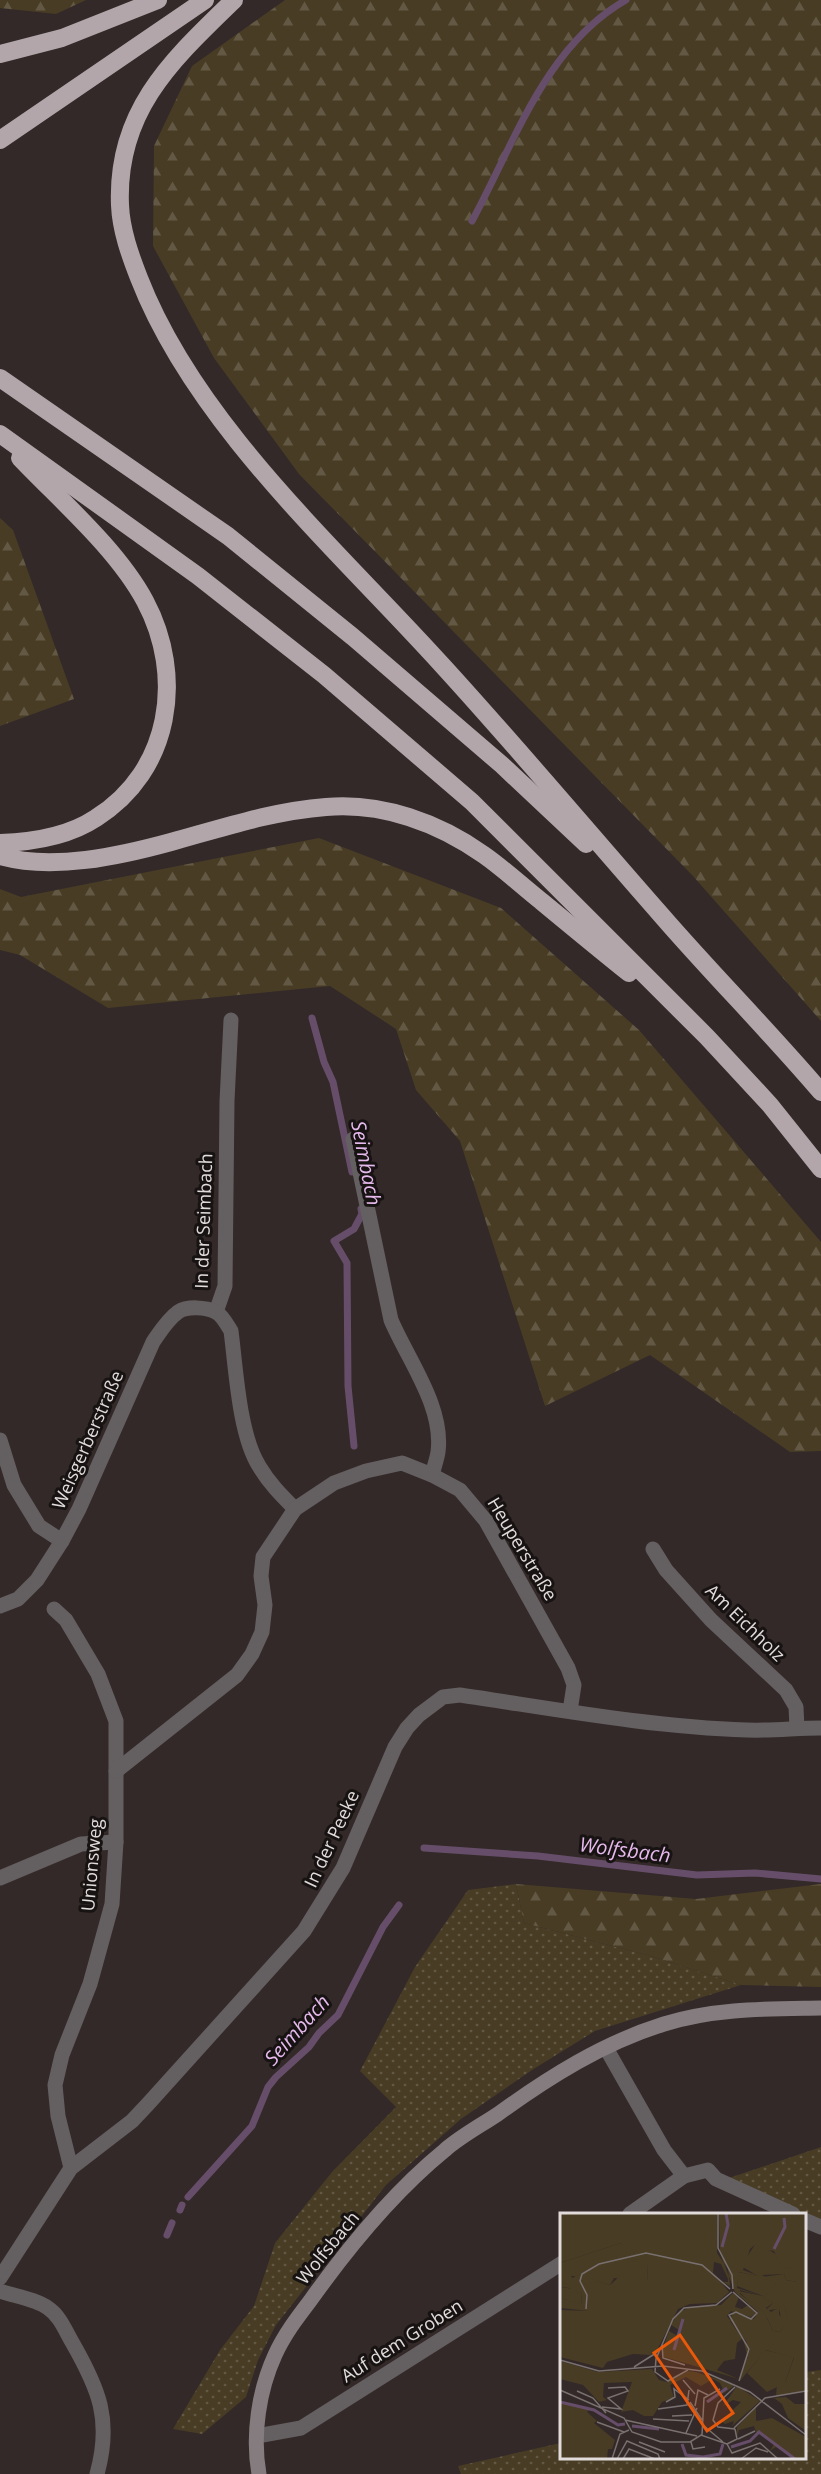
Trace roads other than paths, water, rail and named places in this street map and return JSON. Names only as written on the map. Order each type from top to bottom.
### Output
[{"type":"highway","points":[[0,54],[62,38],[158,0]]},
{"type":"highway","points":[[0,140],[205,0]]},
{"type":"highway","points":[[234,0],[179,53],[159,78],[142,106],[128,139],[122,169],[120,209],[124,235],[145,294],[190,375],[250,455],[327,543],[443,665],[666,920],[821,1092]]},
{"type":"highway","points":[[0,378],[228,536],[354,637],[502,765],[666,920]]},
{"type":"highway","points":[[0,435],[111,554],[136,586],[158,632],[168,680],[165,715],[153,752],[133,785],[117,802],[95,819],[61,833],[24,842],[0,843]]},
{"type":"highway","points":[[0,435],[198,576],[324,675],[472,802],[707,1037],[770,1105],[821,1169]]},
{"type":"highway","points":[[0,856],[58,862],[107,857],[279,813],[328,806],[367,807],[408,816],[448,834],[484,855],[707,1037]]},
{"type":"main road","name":"Wolfsbach","points":[[259,2474],[257,2436],[263,2388],[276,2353],[324,2282],[386,2208],[445,2149],[540,2083],[606,2048],[662,2025],[695,2015],[733,2010],[821,2008]]},
{"type":"street","name":"In der Seimbach","points":[[231,1020],[226,1101],[225,1286],[216,1312],[231,1331],[245,1430],[257,1464],[274,1488],[295,1509]]},
{"type":"street","points":[[353,1139],[391,1320],[426,1389],[435,1415],[439,1450],[432,1475]]},
{"type":"street","name":"Weisgerberstraße","points":[[0,1606],[18,1599],[37,1580],[62,1541],[79,1509],[153,1342],[164,1325],[180,1311],[198,1308],[216,1312]]},
{"type":"street","points":[[0,1440],[14,1485],[39,1526],[62,1541]]},
{"type":"street","name":"Heuperstraße","points":[[116,1771],[237,1675],[252,1654],[262,1632],[265,1605],[261,1576],[263,1557],[295,1509],[334,1484],[366,1471],[402,1463],[460,1490],[486,1521],[568,1668],[574,1685],[570,1711]]},
{"type":"street","name":"Am Eichholz","points":[[653,1549],[666,1570],[711,1620],[786,1690],[796,1707],[797,1728]]},
{"type":"street","name":"Unionsweg","points":[[54,1609],[66,1620],[98,1674],[116,1721],[116,1842],[112,1904],[90,1984],[62,2055],[55,2085],[58,2116],[71,2168]]},
{"type":"street","name":"In der Peeke","points":[[0,2278],[71,2168],[124,2128],[148,2104],[304,1931],[343,1868],[395,1747],[419,1714],[443,1697],[460,1695],[691,1727],[749,1730],[821,1728]]},
{"type":"street","points":[[0,1878],[81,1844],[116,1842]]},
{"type":"street","points":[[606,2048],[664,2150],[684,2176]]},
{"type":"street","points":[[631,2213],[684,2176],[708,2170],[716,2179],[791,2213]]},
{"type":"street","points":[[806,2221],[821,2227]]},
{"type":"street","name":"Auf dem Groben","points":[[257,2436],[301,2428],[560,2264]]},
{"type":"street","points":[[0,2291],[47,2306],[57,2316],[90,2373],[100,2398],[104,2430],[104,2447],[97,2474]]},
{"type":"waterway","points":[[472,221],[534,99],[553,70],[574,43],[598,20],[626,0]]},
{"type":"waterway","name":"Seimbach","points":[[312,1018],[324,1062],[333,1082],[352,1172]]},
{"type":"waterway","name":"Seimbach","points":[[354,1446],[348,1386],[347,1263],[334,1241],[354,1229],[362,1214],[361,1209]]},
{"type":"waterway","name":"Wolfsbach","points":[[424,1848],[538,1856],[697,1875],[755,1873],[821,1879]]},
{"type":"waterway","name":"Seimbach","points":[[188,2197],[252,2126],[268,2087],[276,2077],[309,2047],[319,2033],[338,2015],[383,1927],[399,1905]]},
{"type":"waterway","name":"Seimbach","points":[[180,2210],[182,2205]]},
{"type":"waterway","name":"Seimbach","points":[[167,2235],[172,2223]]}]
